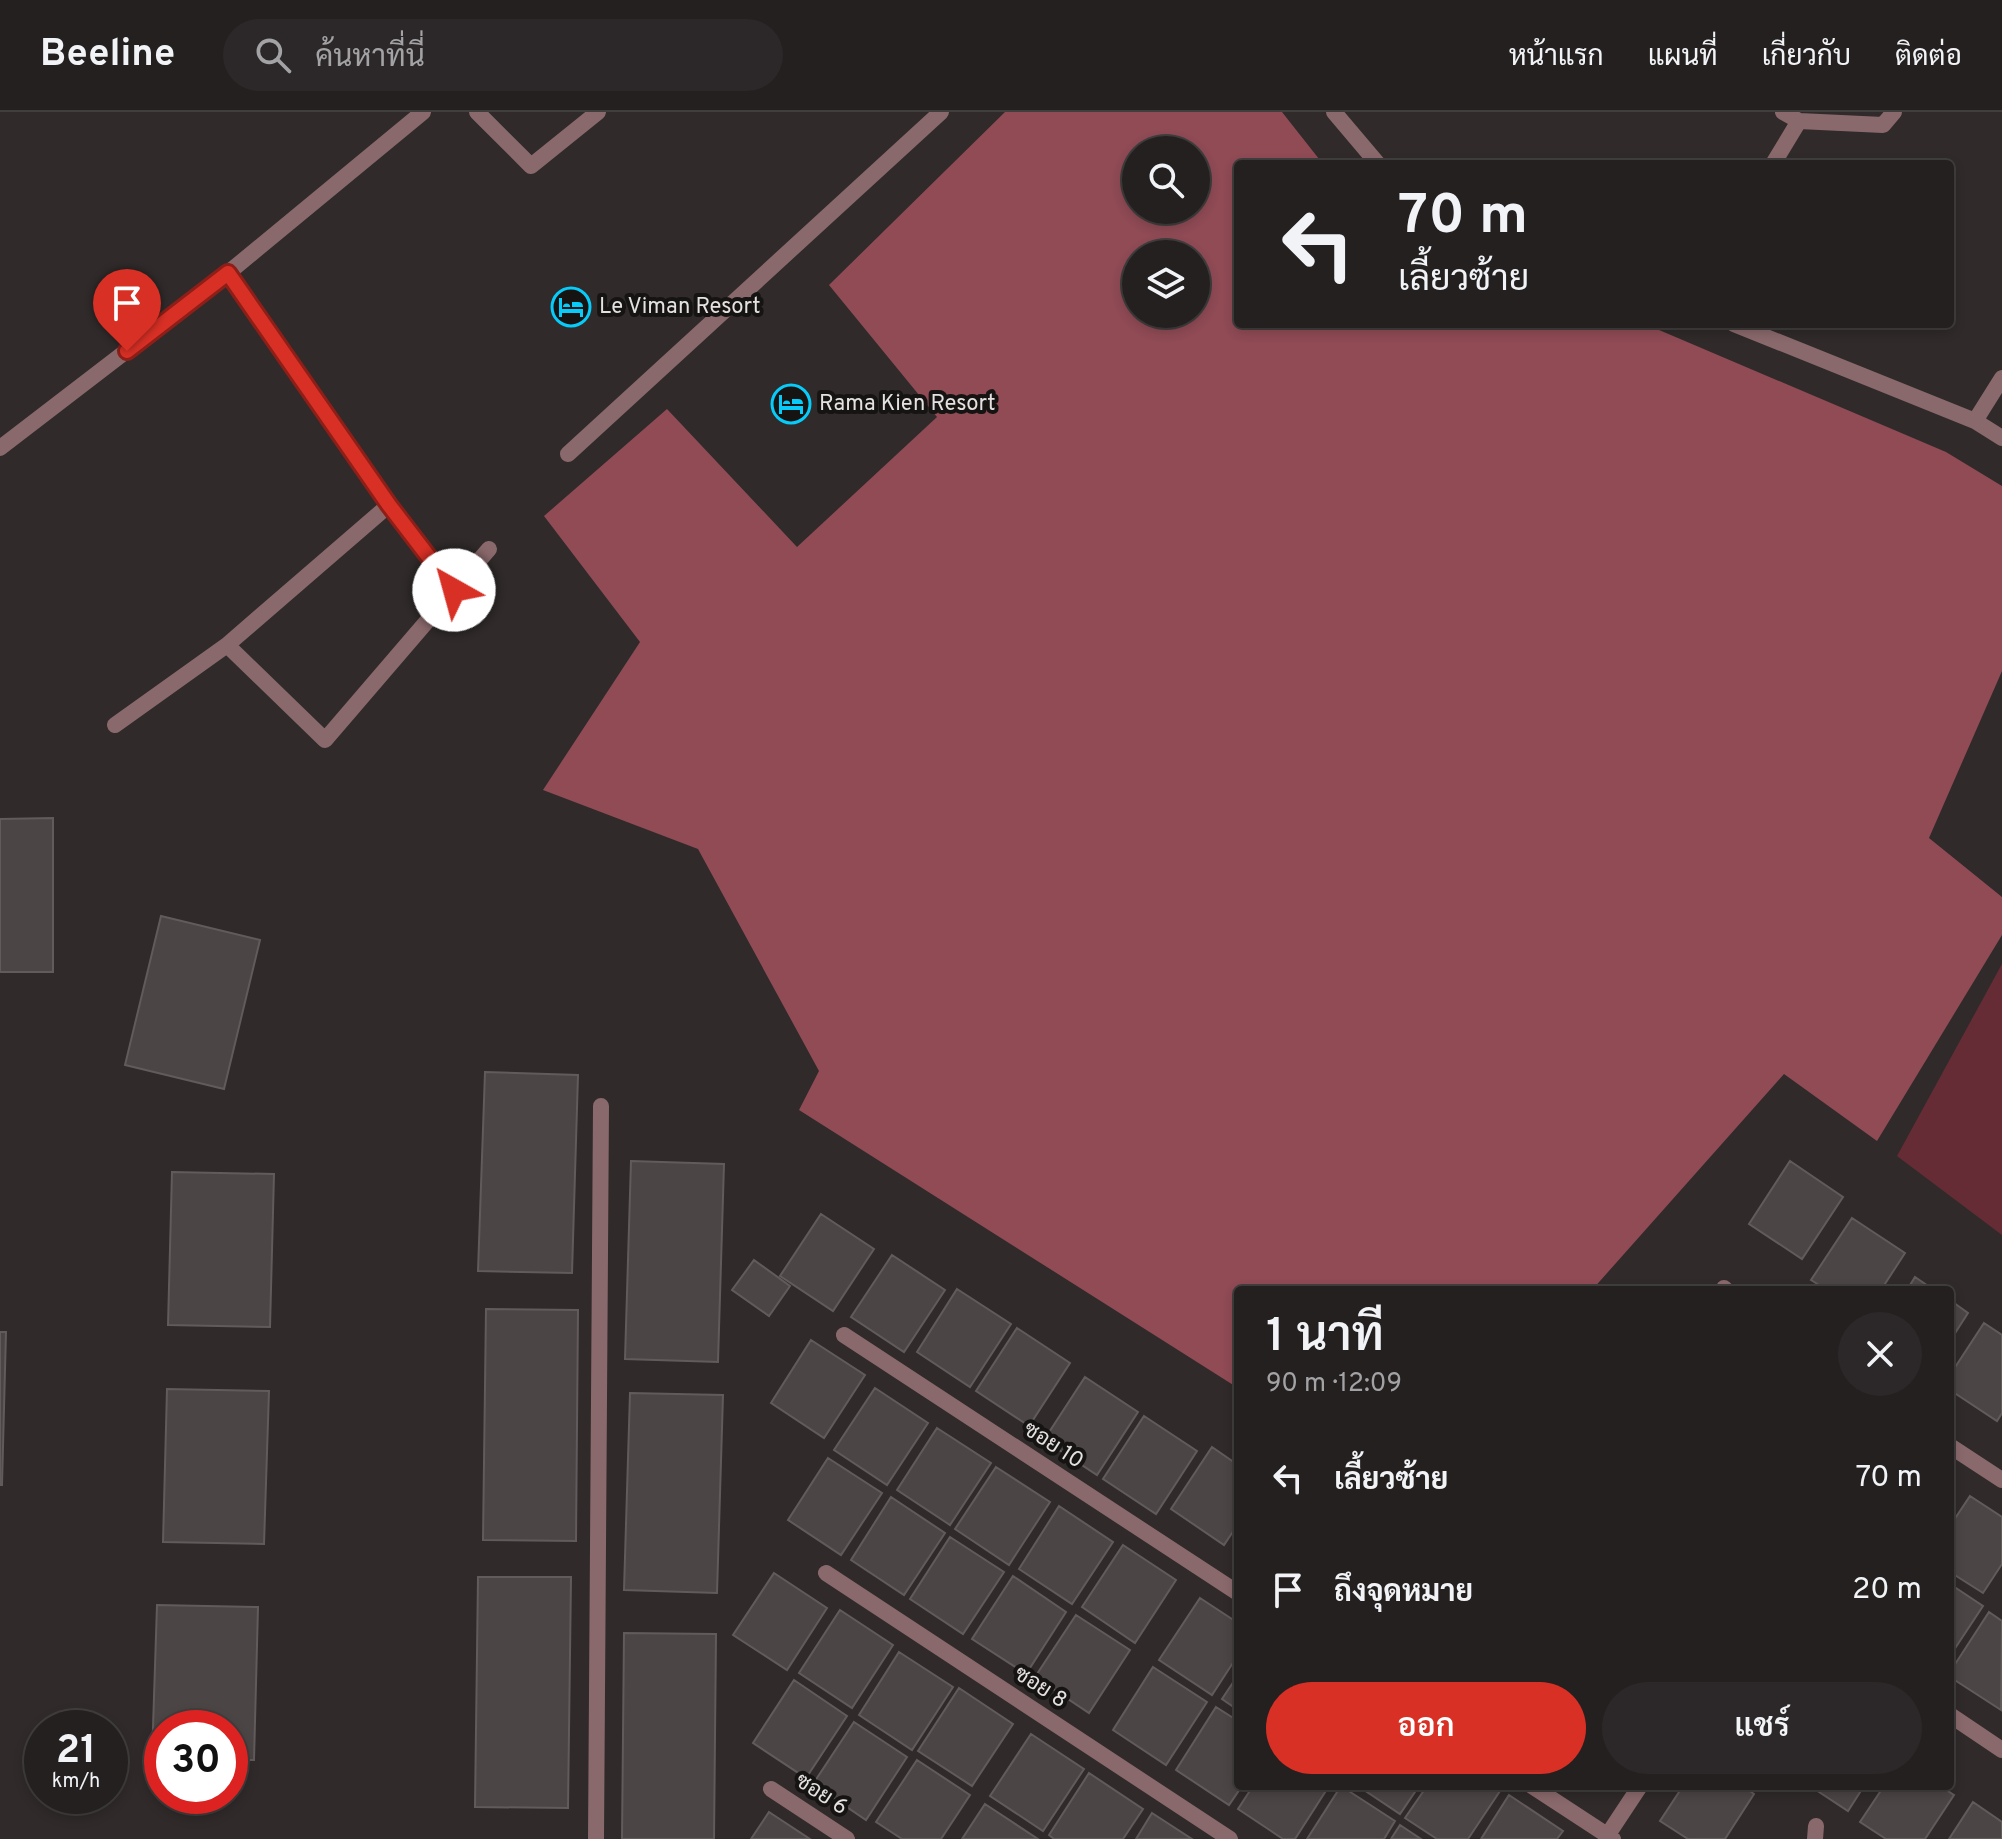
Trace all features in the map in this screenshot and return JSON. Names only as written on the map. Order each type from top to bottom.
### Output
[{"type":"street","points":[[0,448],[228,273],[423,112]]},
{"type":"street","points":[[477,112],[531,166],[598,112]]},
{"type":"street","points":[[568,454],[941,112]]},
{"type":"street","points":[[1334,112],[1375,160]]},
{"type":"street","points":[[1783,112],[1799,121],[1883,125],[1894,112]]},
{"type":"street","points":[[1775,160],[1799,121]]},
{"type":"street","points":[[228,273],[389,505],[454,590]]},
{"type":"street","points":[[1744,328],[1975,421],[2002,438]]},
{"type":"street","points":[[1975,421],[2002,378]]},
{"type":"street","points":[[115,725],[227,645],[389,505]]},
{"type":"street","points":[[227,645],[325,740],[489,549]]},
{"type":"street","points":[[596,1839],[601,1106]]},
{"type":"street","name":"ซอย 10","points":[[844,1335],[1234,1590]]},
{"type":"street","points":[[1954,1449],[2002,1480]]},
{"type":"street","name":"ซอย 8","points":[[826,1573],[1230,1839]]},
{"type":"street","points":[[1954,1718],[2002,1750]]},
{"type":"street","name":"ซอย 6","points":[[771,1789],[847,1839]]},
{"type":"street","points":[[1538,1790],[1609,1838],[1638,1790]]},
{"type":"shaded area","points":[[1005,112],[1282,112],[1320,160],[1234,160],[1234,328],[1654,328],[1946,452],[2002,486],[2002,671],[1929,838],[2002,897],[2002,935],[1877,1141],[1784,1074],[1596,1286],[1234,1286],[1234,1385],[799,1110],[819,1071],[698,849],[543,790],[640,642],[544,516],[667,409],[797,547],[937,417],[829,285]]},
{"type":"shaded area","points":[[2002,964],[2002,1235],[1897,1156]]},
{"type":"building","points":[[53,818],[53,972],[0,972],[0,819]]},
{"type":"building","points":[[161,916],[260,940],[224,1089],[125,1065]]},
{"type":"building","points":[[485,1072],[578,1075],[572,1273],[478,1271]]},
{"type":"building","points":[[631,1161],[724,1164],[718,1362],[625,1359]]},
{"type":"building","points":[[1790,1161],[1843,1197],[1802,1259],[1749,1224]]},
{"type":"building","points":[[172,1172],[274,1174],[270,1327],[168,1325]]},
{"type":"building","points":[[821,1214],[874,1249],[833,1311],[780,1276]]},
{"type":"building","points":[[1852,1218],[1905,1253],[1884,1286],[1821,1286],[1811,1280]]},
{"type":"building","points":[[892,1255],[945,1290],[904,1352],[851,1317]]},
{"type":"building","points":[[754,1260],[790,1286],[769,1316],[732,1290]]},
{"type":"building","points":[[1915,1277],[1928,1286],[1909,1286]]},
{"type":"building","points":[[957,1289],[1011,1324],[970,1387],[917,1352]]},
{"type":"building","points":[[1954,1303],[1968,1313],[1954,1335]]},
{"type":"building","points":[[486,1309],[578,1310],[576,1541],[483,1540]]},
{"type":"building","points":[[1984,1323],[2002,1335],[2002,1413],[1997,1421],[1954,1393],[1954,1369]]},
{"type":"building","points":[[1017,1328],[1070,1363],[1029,1426],[976,1391]]},
{"type":"building","points":[[0,1332],[6,1332],[2,1485],[0,1485]]},
{"type":"building","points":[[811,1340],[865,1375],[824,1438],[771,1403]]},
{"type":"building","points":[[1085,1377],[1138,1412],[1097,1475],[1044,1440]]},
{"type":"building","points":[[875,1388],[928,1423],[887,1485],[834,1450]]},
{"type":"building","points":[[167,1389],[269,1391],[264,1544],[163,1542]]},
{"type":"building","points":[[630,1393],[723,1395],[717,1593],[624,1590]]},
{"type":"building","points":[[1144,1416],[1197,1451],[1156,1514],[1103,1479]]},
{"type":"building","points":[[937,1428],[991,1463],[950,1525],[897,1490]]},
{"type":"building","points":[[1212,1447],[1234,1462],[1234,1530],[1224,1545],[1171,1509]]},
{"type":"building","points":[[828,1458],[882,1493],[841,1555],[788,1520]]},
{"type":"building","points":[[996,1467],[1050,1502],[1009,1565],[955,1529]]},
{"type":"building","points":[[1970,1496],[2002,1517],[2002,1564],[1983,1593],[1954,1575],[1954,1520]]},
{"type":"building","points":[[891,1497],[945,1533],[904,1595],[851,1560]]},
{"type":"building","points":[[1059,1506],[1113,1542],[1072,1604],[1019,1569]]},
{"type":"building","points":[[950,1537],[1004,1572],[963,1634],[910,1599]]},
{"type":"building","points":[[1123,1545],[1176,1580],[1135,1643],[1082,1607]]},
{"type":"building","points":[[774,1573],[827,1608],[787,1670],[733,1635]]},
{"type":"building","points":[[1013,1576],[1066,1612],[1026,1674],[972,1639]]},
{"type":"building","points":[[478,1577],[571,1577],[568,1808],[475,1807]]},
{"type":"building","points":[[1954,1587],[1983,1606],[1954,1650]]},
{"type":"building","points":[[1200,1598],[1234,1620],[1234,1661],[1212,1695],[1159,1660]]},
{"type":"building","points":[[157,1605],[258,1607],[254,1760],[248,1760],[248,1710],[154,1710]]},
{"type":"building","points":[[840,1610],[893,1645],[852,1708],[799,1673]]},
{"type":"building","points":[[1989,1612],[2002,1621],[2001,1710],[1954,1680],[1954,1666]]},
{"type":"building","points":[[1076,1615],[1130,1650],[1089,1713],[1035,1677]]},
{"type":"building","points":[[624,1633],[716,1634],[714,1839],[622,1839]]},
{"type":"building","points":[[899,1652],[953,1687],[912,1750],[859,1715]]},
{"type":"building","points":[[1153,1667],[1207,1702],[1166,1765],[1113,1730]]},
{"type":"building","points":[[794,1680],[847,1716],[806,1778],[753,1743]]},
{"type":"building","points":[[1234,1681],[1234,1707],[1222,1699]]},
{"type":"building","points":[[959,1688],[1013,1724],[972,1786],[918,1751]]},
{"type":"building","points":[[1216,1707],[1234,1718],[1234,1790],[1239,1790],[1229,1805],[1176,1770]]},
{"type":"building","points":[[854,1722],[907,1757],[866,1820],[813,1784]]},
{"type":"building","points":[[1031,1734],[1084,1769],[1043,1831],[990,1796]]},
{"type":"building","points":[[917,1760],[970,1795],[941,1839],[902,1839],[876,1822]]},
{"type":"building","points":[[1089,1773],[1143,1809],[1123,1839],[1054,1839],[1049,1835]]},
{"type":"building","points":[[1250,1790],[1326,1790],[1295,1839],[1283,1839],[1238,1809]]},
{"type":"building","points":[[1338,1790],[1347,1790],[1395,1821],[1384,1839],[1307,1839]]},
{"type":"building","points":[[1364,1790],[1416,1790],[1400,1814]]},
{"type":"building","points":[[1424,1790],[1500,1791],[1468,1839],[1437,1839],[1405,1818]]},
{"type":"building","points":[[1680,1790],[1748,1790],[1754,1794],[1725,1839],[1688,1839],[1660,1821]]},
{"type":"building","points":[[1816,1790],[1861,1790],[1848,1811]]},
{"type":"building","points":[[1881,1790],[1946,1790],[1954,1795],[1925,1839],[1886,1839],[1860,1822]]},
{"type":"building","points":[[1509,1795],[1563,1831],[1557,1839],[1481,1839]]},
{"type":"building","points":[[1973,1802],[2002,1822],[2002,1839],[1949,1839]]},
{"type":"building","points":[[985,1804],[1038,1839],[962,1839]]},
{"type":"building","points":[[769,1812],[810,1839],[751,1839]]},
{"type":"building","points":[[1152,1813],[1192,1839],[1136,1839]]},
{"type":"building","points":[[1400,1825],[1421,1839],[1391,1839]]},
{"type":"place","name":"Le Viman Resort","points":[[571,307]]},
{"type":"place","name":"Rama Kien Resort","points":[[791,404]]},
{"type":"route","points":[[127,351],[228,273],[389,505],[454,590]]}]
